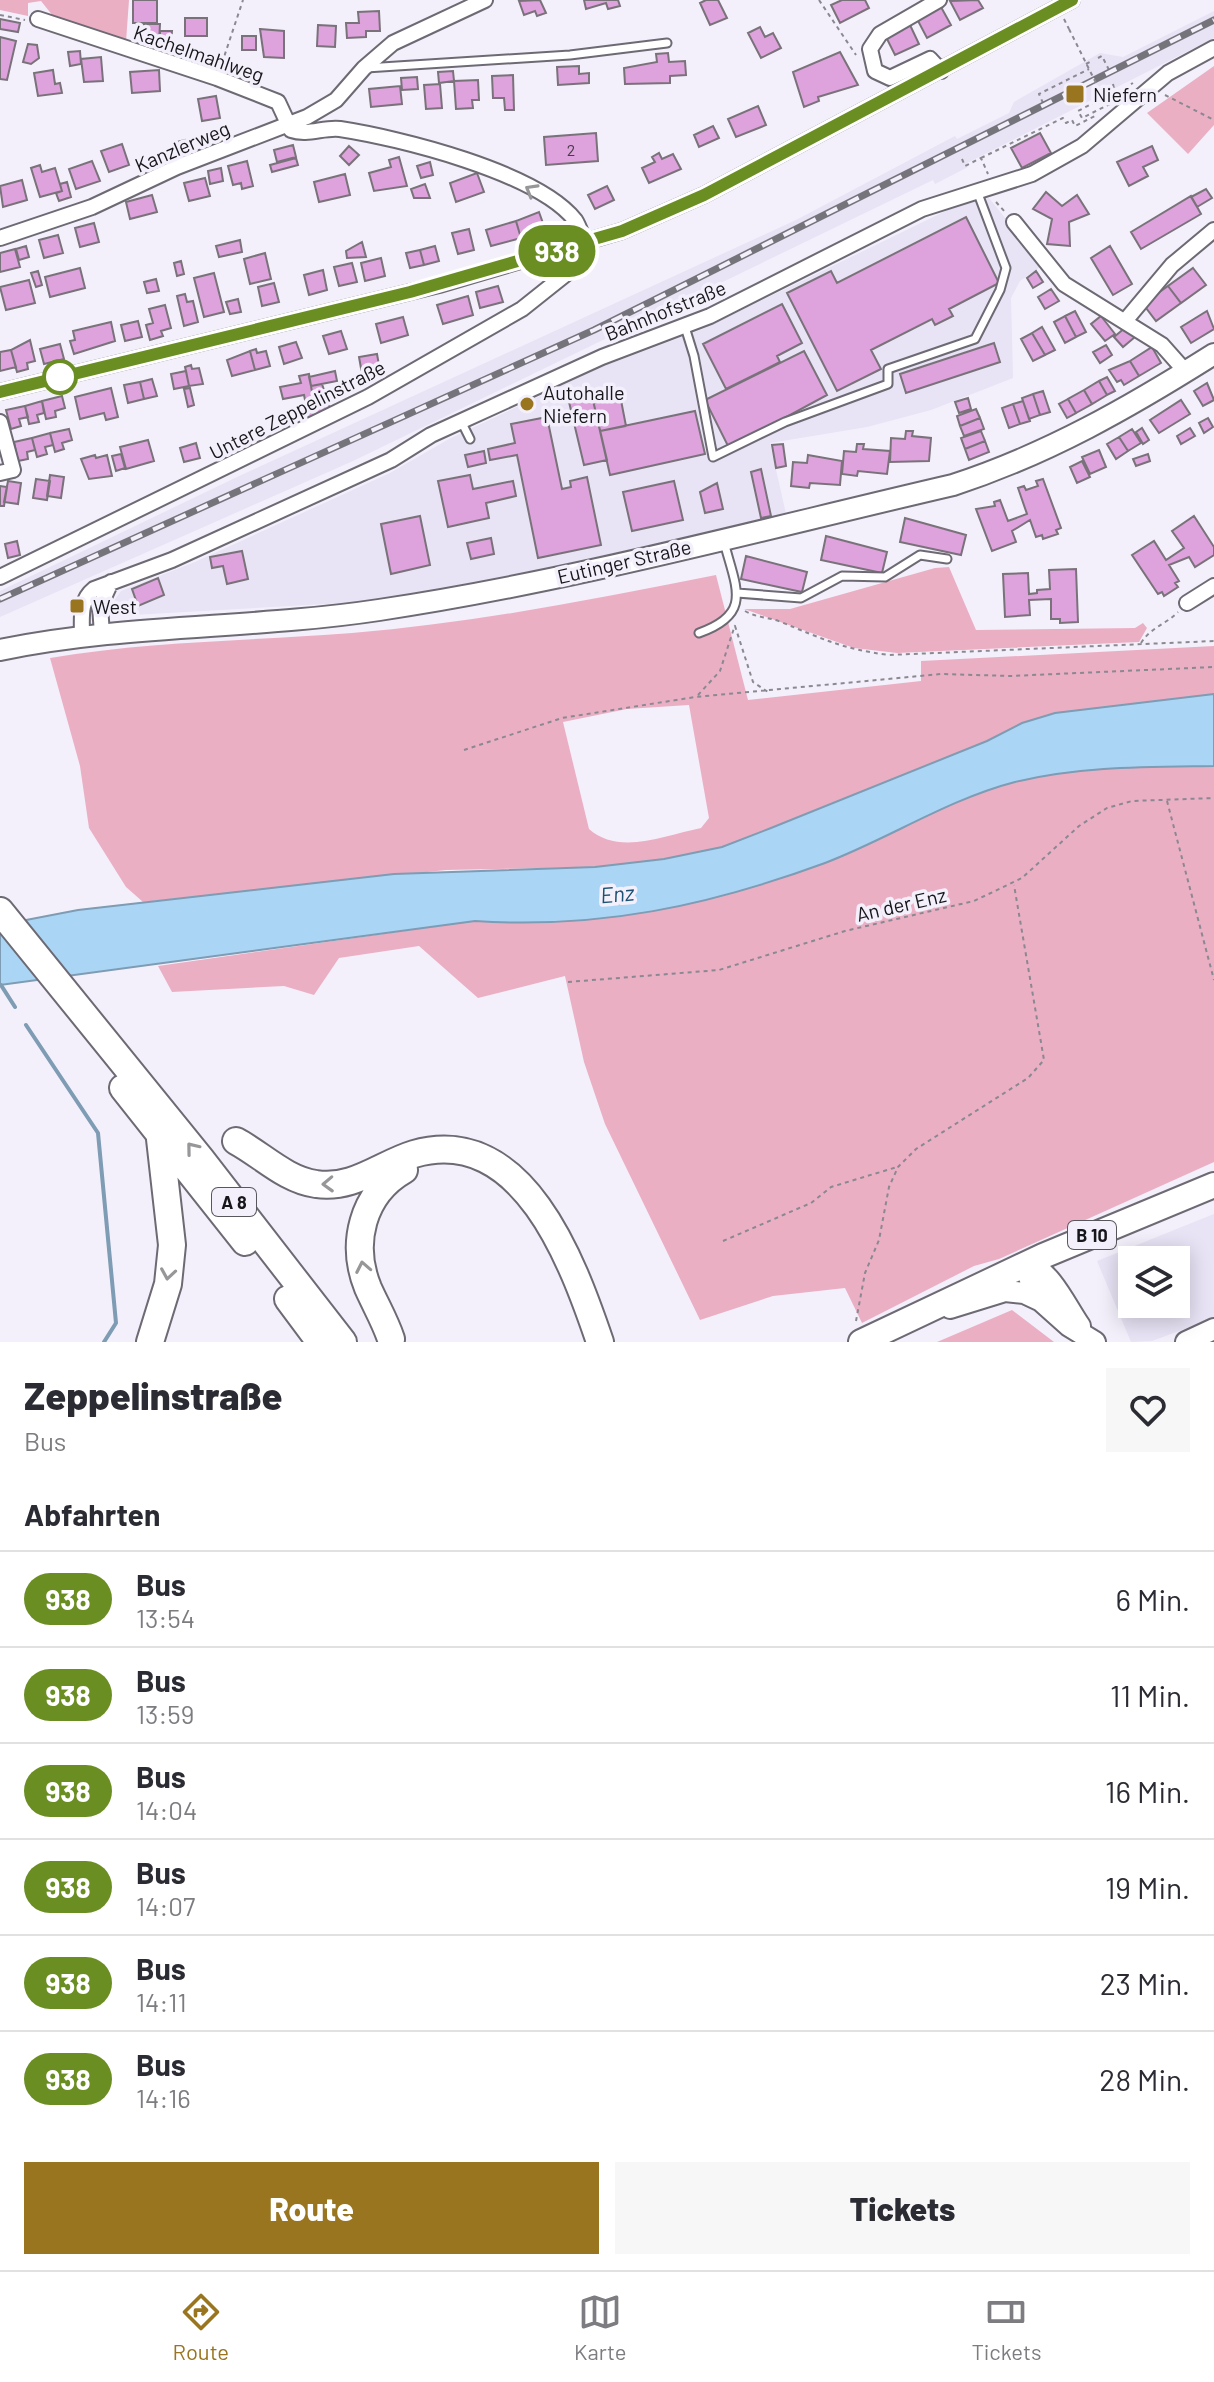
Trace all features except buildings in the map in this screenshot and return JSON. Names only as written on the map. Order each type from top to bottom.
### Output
[{"type":"highway","name":"A 8","points":[[0,911],[118,1068],[160,1139],[320,1342]]},
{"type":"highway","name":"A 8","points":[[0,936],[118,1068],[343,1342]]},
{"type":"highway","points":[[150,1342],[168,1284],[172,1245],[160,1139]]},
{"type":"highway","points":[[236,1141],[285,1174],[317,1185],[348,1182],[414,1154],[438,1150],[472,1153],[493,1163],[509,1172],[539,1207],[600,1342]]},
{"type":"highway","points":[[391,1339],[361,1267],[361,1228],[367,1207],[394,1175],[420,1164],[451,1161],[483,1169],[498,1178],[522,1203],[547,1247],[588,1342]]},
{"type":"main road","name":"B 10","points":[[858,1336],[919,1314],[1028,1262],[1214,1185]]},
{"type":"street","name":"Kanzlerweg","points":[[0,238],[92,207],[177,167],[288,125],[336,100],[364,68],[393,43],[485,0]]},
{"type":"street","points":[[939,0],[880,34],[870,49],[875,71],[890,78],[930,59],[941,71]]},
{"type":"street","points":[[0,392],[292,322],[585,243],[704,195],[1072,0]]},
{"type":"street","name":"Kachelmahlweg","points":[[38,19],[217,78],[278,102],[288,125]]},
{"type":"street","name":"Bahnhofstraße","points":[[92,635],[111,582],[172,560],[391,460],[461,421],[602,357],[685,327],[922,209],[977,190],[1011,183],[1063,159],[1146,89],[1214,48]]},
{"type":"street","points":[[288,125],[291,130],[303,134],[335,129],[396,140],[438,151],[510,177],[575,220],[585,243]]},
{"type":"street","points":[[1014,222],[1064,284],[1162,345],[1186,372]]},
{"type":"street","points":[[1125,321],[1172,265],[1214,230]]},
{"type":"street","name":"Untere Zeppelinstraße","points":[[0,577],[159,502],[406,375],[522,309],[576,266],[585,243]]},
{"type":"street","name":"Eutinger Straße","points":[[0,650],[92,635],[308,618],[436,601],[953,485],[1014,464],[1095,427],[1214,354]]},
{"type":"street","points":[[0,422],[13,470],[0,473]]},
{"type":"street","points":[[1187,603],[1214,586]]},
{"type":"street","points":[[1028,1262],[1028,1275],[1041,1301]]},
{"type":"street","points":[[1028,1262],[1050,1280],[1089,1338]]},
{"type":"street","points":[[919,1314],[962,1306],[1005,1291],[1024,1293],[1041,1301],[1069,1326],[1089,1338]]},
{"type":"street","points":[[1186,1342],[1214,1329]]},
{"type":"lane","points":[[364,68],[570,55],[667,43]]},
{"type":"lane","points":[[685,327],[713,457],[785,422],[888,384],[888,369],[975,339],[1000,290],[1006,268],[977,190]]},
{"type":"lane","points":[[461,421],[470,439]]},
{"type":"lane","points":[[699,633],[732,621],[737,607],[737,593],[723,538]]},
{"type":"lane","points":[[737,593],[801,598],[842,576],[885,577],[920,555],[947,559]]},
{"type":"path","points":[[217,78],[243,0]]},
{"type":"path","points":[[819,0],[861,63]]},
{"type":"path","points":[[0,15],[38,19]]},
{"type":"path","points":[[1061,15],[1102,99]]},
{"type":"path","points":[[1098,58],[1102,56],[1109,70]]},
{"type":"path","points":[[1086,64],[1092,61]]},
{"type":"path","points":[[1043,103],[1039,94],[1087,70]]},
{"type":"path","points":[[1113,84],[1116,93],[1136,81]]},
{"type":"path","points":[[1161,93],[1214,120]]},
{"type":"path","points":[[1107,105],[1082,118],[1078,111],[1110,96]]},
{"type":"path","points":[[962,159],[965,166],[1063,118],[1066,123],[1072,120],[1075,126],[1113,105]]},
{"type":"path","points":[[981,158],[991,181]]},
{"type":"path","points":[[992,197],[1014,222]]},
{"type":"path","points":[[1140,645],[1149,630],[1167,623],[1187,603]]},
{"type":"path","points":[[737,607],[753,616],[779,620],[817,639],[852,650],[889,655],[1214,641]]},
{"type":"path","points":[[732,621],[753,682],[769,693]]},
{"type":"path","points":[[695,697],[709,687],[720,671],[732,621]]},
{"type":"path","points":[[464,750],[562,718],[695,697],[769,693],[941,674],[1010,676],[1214,667]]},
{"type":"path","name":"An der Enz","points":[[568,982],[719,970],[845,931],[974,901],[1014,884],[1099,812],[1132,801],[1214,798]]},
{"type":"path","points":[[1167,800],[1214,980]]},
{"type":"path","points":[[858,1336],[865,1273],[879,1240],[889,1187],[898,1167],[916,1149],[1028,1078],[1042,1065],[1045,1055],[1014,884]]},
{"type":"path","points":[[723,1241],[811,1203],[831,1187],[898,1167]]},
{"type":"shaded area","points":[[0,0],[129,0],[126,42],[53,16],[41,1],[28,3],[28,16],[0,10]]},
{"type":"shaded area","points":[[1214,11],[1214,38],[967,163],[968,167],[935,184],[933,180],[353,461],[0,617],[0,591],[235,478],[796,220],[955,136],[957,139],[1009,113],[1014,102],[1100,53],[1123,57]]},
{"type":"shaded area","points":[[1214,66],[1214,125],[1188,154],[1147,113]]},
{"type":"shaded area","points":[[989,198],[1043,265],[1020,281],[1011,298],[1013,378],[931,410],[867,427],[770,443],[786,514],[490,581],[378,601],[115,616],[111,605],[121,591],[195,562],[390,473],[449,439],[599,368],[703,329],[964,202]]},
{"type":"shaded area","points":[[949,567],[976,630],[1135,628],[1143,623],[1147,628],[1139,642],[897,653],[854,648],[744,609],[790,609],[935,568]]},
{"type":"shaded area","points":[[716,575],[748,700],[921,681],[921,661],[1214,646],[1214,694],[1055,713],[1022,723],[987,741],[722,847],[664,859],[595,867],[446,870],[143,902],[126,887],[89,828],[80,766],[50,658],[163,645],[398,629],[535,609]],"holes":[[[689,705],[709,818],[701,828],[658,839],[628,842],[601,837],[589,829],[563,722],[627,709]]]},
{"type":"shaded area","points":[[1214,766],[1214,1162],[999,1259],[974,1266],[862,1323],[845,1288],[773,1296],[700,1320],[605,1124],[584,1062],[565,976],[478,998],[419,946],[339,958],[314,995],[284,986],[172,992],[158,966],[475,921],[566,921],[653,911],[739,891],[825,863],[966,798],[1015,782],[1089,770]]},
{"type":"shaded area","points":[[1214,1214],[1214,1318],[1152,1341],[1131,1342],[1121,1318],[1190,1318],[1190,1246],[1134,1246]]},
{"type":"shaded area","points":[[1118,1253],[1118,1311],[1097,1261]]},
{"type":"shaded area","points":[[1012,1310],[1054,1342],[937,1342]]},
{"type":"water","name":"Enz","points":[[1214,694],[1214,766],[1089,770],[1015,782],[966,798],[825,863],[696,902],[610,918],[521,923],[475,921],[0,985],[0,925],[78,910],[394,874],[595,867],[664,859],[722,847],[987,741],[1022,723],[1055,713]]},
{"type":"waterway","points":[[1,985],[15,1007]]},
{"type":"waterway","points":[[26,1025],[98,1133],[116,1323],[104,1342]]},
{"type":"railway","points":[[0,599],[594,330],[1214,20]]},
{"type":"bus line","name":"938","points":[[0,392],[410,292],[622,231],[704,195],[1072,0]]},
{"type":"place","name":"Niefern","points":[[1075,94]]},
{"type":"place","name":"Autohalle Niefern","points":[[527,404]]},
{"type":"place","name":"West","points":[[77,606]]}]
